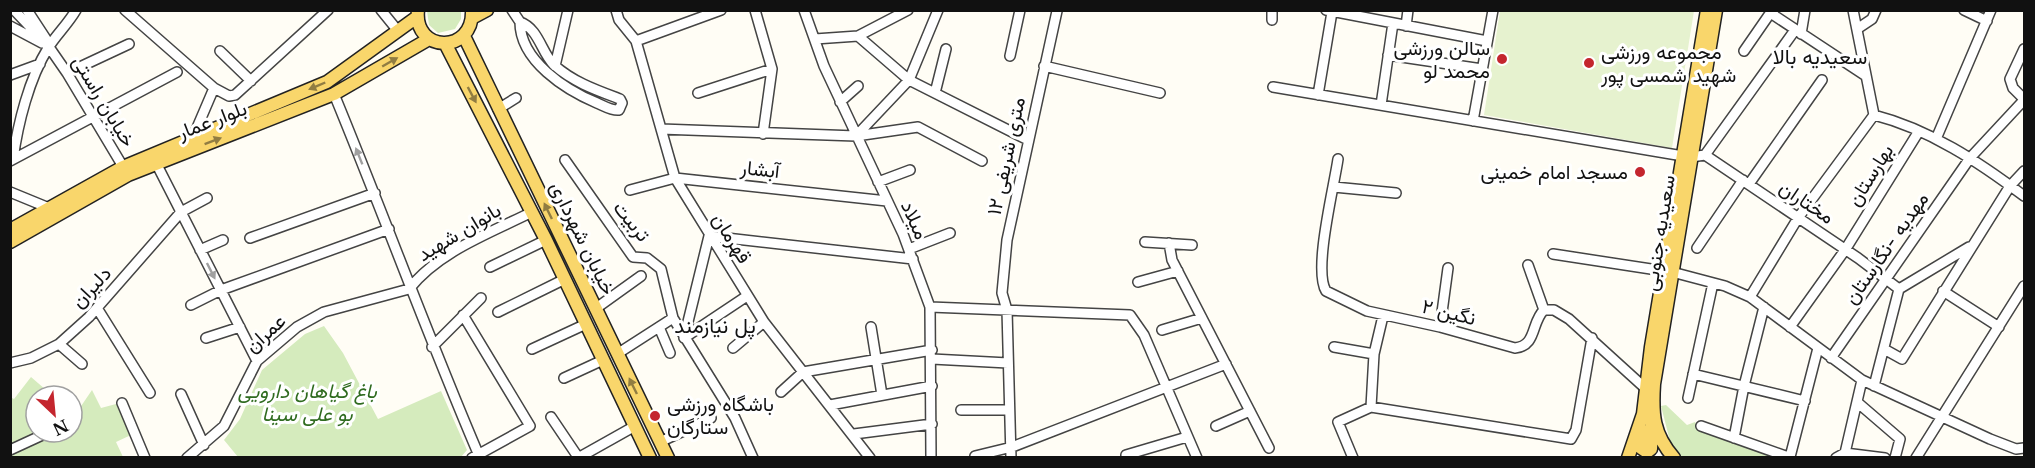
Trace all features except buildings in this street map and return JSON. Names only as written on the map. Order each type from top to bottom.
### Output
[{"type":"main road","points":[[417,14],[419,26],[429,39],[445,44],[464,36],[472,14],[487,10]]},
{"type":"main road","name":"سعیدیه جنوبی","points":[[1687,157],[1707,10]]},
{"type":"main road","name":"سعیدیه جنوبی","points":[[1647,415],[1645,388],[1716,10]]},
{"type":"main road","name":"بلوار عمار","points":[[10,230],[49,208],[193,137],[327,82],[398,31],[417,14]]},
{"type":"main road","name":"خیابان شهرداری","points":[[464,36],[668,458]]},
{"type":"main road","name":"بلوار عمار","points":[[10,242],[126,171],[156,163],[334,94],[429,39]]},
{"type":"main road","name":"خیابان شهرداری","points":[[445,44],[546,240],[648,457]]},
{"type":"main road","name":"سعیدیه جنوبی","points":[[1628,458],[1647,415],[1656,375],[1668,271]]},
{"type":"main road","points":[[1647,415],[1674,458]]},
{"type":"street","points":[[14,10],[49,47]]},
{"type":"street","points":[[27,10],[40,27],[49,47]]},
{"type":"street","points":[[12,160],[17,135],[40,64],[49,47],[76,10]]},
{"type":"street","points":[[125,10],[213,88],[229,96],[235,95],[328,10]]},
{"type":"street","points":[[381,10],[398,31]]},
{"type":"street","points":[[512,10],[520,22],[522,35],[548,75],[579,95],[620,110],[622,103],[620,99],[575,80],[555,66],[531,28],[520,22]]},
{"type":"street","points":[[555,66],[568,10]]},
{"type":"street","name":"قهرمان","points":[[616,10],[619,20],[636,41],[675,178],[764,322],[854,434],[870,458]]},
{"type":"street","points":[[636,41],[721,10]]},
{"type":"street","points":[[755,10],[772,69],[763,134]]},
{"type":"street","name":"میلاد","points":[[804,10],[840,102],[909,249],[930,307],[931,458]]},
{"type":"street","points":[[892,10],[900,10]]},
{"type":"street","points":[[815,39],[858,36],[908,10]]},
{"type":"street","points":[[856,136],[909,80],[938,10]]},
{"type":"street","points":[[1010,56],[1020,10]]},
{"type":"street","points":[[1406,26],[1408,10]]},
{"type":"street","points":[[1473,121],[1493,10]]},
{"type":"street","points":[[1273,87],[1687,157],[1705,155],[1798,32],[1805,10]]},
{"type":"street","points":[[1750,297],[1798,218],[1874,115],[1853,10]]},
{"type":"street","points":[[1857,29],[1872,19],[1876,10]]},
{"type":"street","points":[[1964,10],[1987,21]]},
{"type":"street","points":[[1936,139],[1992,10]]},
{"type":"street","name":"۱۲ متری شریفی","points":[[1011,458],[1008,310],[1002,293],[1007,240],[1057,11]]},
{"type":"street","points":[[1318,95],[1329,11],[1487,41]]},
{"type":"street","points":[[1744,51],[1771,11],[1798,32],[1866,76]]},
{"type":"street","points":[[1380,105],[1393,23]]},
{"type":"street","points":[[10,26],[49,47]]},
{"type":"street","points":[[858,36],[909,80],[1028,140]]},
{"type":"street","points":[[67,73],[129,44]]},
{"type":"street","name":"خیابان راستی","points":[[49,47],[93,114],[126,171]]},
{"type":"street","points":[[935,93],[946,49]]},
{"type":"street","points":[[2025,49],[2010,79],[2013,88],[2025,99]]},
{"type":"street","points":[[219,51],[250,81]]},
{"type":"street","points":[[1388,55],[1482,69]]},
{"type":"street","points":[[10,75],[40,64]]},
{"type":"street","points":[[1044,66],[1160,93]]},
{"type":"street","points":[[698,93],[772,69]]},
{"type":"street","points":[[12,160],[93,114],[177,72]]},
{"type":"street","points":[[1697,248],[1822,80]]},
{"type":"street","points":[[840,102],[858,86]]},
{"type":"street","points":[[193,137],[213,88]]},
{"type":"street","points":[[334,94],[390,229],[409,289],[477,456],[530,426],[464,315]]},
{"type":"street","points":[[498,109],[516,98]]},
{"type":"street","name":"مهدیه -نگارستان","points":[[1831,358],[1970,158],[2025,99]]},
{"type":"street","points":[[1874,115],[1936,139],[1970,158],[2025,196]]},
{"type":"street","points":[[661,129],[856,136],[918,127],[982,161]]},
{"type":"street","name":"بهارستان","points":[[1790,327],[1845,250],[1919,131]]},
{"type":"street","name":"مختاران","points":[[1705,155],[1887,279],[1899,290]]},
{"type":"street","points":[[1338,159],[1334,187],[1396,193]]},
{"type":"street","name":"تربیت","points":[[565,160],[633,257],[647,258],[662,269],[673,318],[735,418],[753,458]]},
{"type":"street","points":[[156,163],[257,361]]},
{"type":"street","points":[[878,182],[910,170]]},
{"type":"street","points":[[1884,349],[1902,359],[2010,186],[2025,171]]},
{"type":"street","name":"آبشار","points":[[630,190],[675,178],[887,201]]},
{"type":"street","name":"نگین ۲","points":[[1334,187],[1322,259],[1322,282],[1326,291],[1367,311],[1383,316],[1440,327],[1503,346],[1521,347],[1530,340],[1538,317],[1544,310]]},
{"type":"street","points":[[10,192],[49,208]]},
{"type":"street","points":[[250,238],[375,193]]},
{"type":"street","points":[[181,212],[207,198]]},
{"type":"street","name":"دلیران","points":[[10,363],[31,358],[59,344],[97,308],[181,212]]},
{"type":"street","name":"بانوان شهید","points":[[409,289],[417,279],[451,253],[532,212]]},
{"type":"street","points":[[191,305],[221,291],[390,229]]},
{"type":"street","points":[[909,249],[950,233]]},
{"type":"street","points":[[684,338],[709,236],[913,259]]},
{"type":"street","points":[[200,250],[223,240]]},
{"type":"street","points":[[490,267],[546,240]]},
{"type":"street","points":[[1145,242],[1192,245]]},
{"type":"street","points":[[1169,243],[1172,260],[1269,448]]},
{"type":"street","points":[[1874,386],[1899,290],[1971,246]]},
{"type":"street","points":[[1553,254],[1668,271],[1713,283],[1750,297],[1862,380],[1990,439],[2016,449],[2025,448]]},
{"type":"street","points":[[1528,265],[1544,310],[1552,309],[1563,315],[1592,338],[1645,388]]},
{"type":"street","points":[[1440,327],[1448,268]]},
{"type":"street","points":[[1138,282],[1178,271]]},
{"type":"street","points":[[595,309],[642,276]]},
{"type":"street","points":[[498,312],[565,279]]},
{"type":"street","points":[[1688,398],[1713,283]]},
{"type":"street","points":[[1916,458],[2025,286]]},
{"type":"street","name":"عمران","points":[[187,458],[229,420],[257,361],[306,321],[324,312],[409,289]]},
{"type":"street","points":[[1943,291],[1999,327]]},
{"type":"street","points":[[684,338],[747,296]]},
{"type":"street","points":[[432,347],[481,298]]},
{"type":"street","points":[[930,307],[1130,315],[1144,335],[1197,458]]},
{"type":"street","points":[[1734,438],[1744,386],[1764,307]]},
{"type":"street","points":[[97,308],[150,393]]},
{"type":"street","points":[[1371,407],[1374,354],[1383,316]]},
{"type":"street","points":[[617,354],[673,318]]},
{"type":"street","points":[[1162,330],[1202,318]]},
{"type":"street","points":[[733,348],[764,322]]},
{"type":"street","points":[[532,349],[586,324]]},
{"type":"street","points":[[206,338],[240,327]]},
{"type":"street","points":[[659,327],[670,353]]},
{"type":"street","points":[[871,327],[882,395]]},
{"type":"street","points":[[1353,458],[1338,422],[1371,407],[1567,440],[1573,437],[1592,338]]},
{"type":"street","points":[[59,344],[82,364]]},
{"type":"street","points":[[1334,347],[1374,354]]},
{"type":"street","points":[[1701,426],[1790,457],[1818,348]]},
{"type":"street","points":[[781,392],[803,372],[878,360],[932,355],[1008,363]]},
{"type":"street","points":[[564,378],[603,360]]},
{"type":"street","points":[[975,456],[1012,447],[1226,364]]},
{"type":"street","points":[[1693,374],[1806,401]]},
{"type":"street","points":[[1845,453],[1862,380]]},
{"type":"street","points":[[830,405],[932,386]]},
{"type":"street","points":[[181,393],[204,445]]},
{"type":"street","points":[[1857,402],[1900,438],[1895,458]]},
{"type":"street","points":[[122,403],[145,458]]},
{"type":"street","points":[[961,410],[1009,410]]},
{"type":"street","points":[[1216,426],[1250,411]]},
{"type":"street","points":[[551,417],[578,457],[635,426]]},
{"type":"street","points":[[660,442],[711,418]]},
{"type":"street","points":[[854,434],[932,424]]},
{"type":"street","points":[[1126,455],[1187,436]]},
{"type":"street","points":[[10,450],[24,444]]},
{"type":"street","points":[[1836,458],[1845,453],[1885,458]]},
{"type":"green space","points":[[427,11],[461,11],[461,19],[455,29],[438,33],[429,25]]},
{"type":"green space","name":"مجموعه ورزشی شهید شمسی پور","points":[[1500,11],[1694,11],[1672,148],[1484,115]]},
{"type":"green space","name":"باغ گیاهان دارویی بو علی سینا","points":[[324,326],[343,353],[378,419],[441,391],[467,450],[461,457],[238,457],[224,440],[240,419],[262,370],[305,334]]},
{"type":"green space","points":[[31,377],[39,384],[26,384]]},
{"type":"green space","points":[[24,386],[24,444],[84,444],[84,402],[92,390],[101,408],[116,404],[131,435],[116,442],[123,457],[11,457],[10,397],[14,399]]},
{"type":"green space","points":[[1666,405],[1687,425],[1695,422],[1699,429],[1776,457],[1681,457],[1670,441],[1661,406]]},
{"type":"place","name":"سالن ورزشی محمد لو","points":[[1502,59]]},
{"type":"place","name":"مجموعه ورزشی شهید شمسی پور","points":[[1589,63]]},
{"type":"place","name":"مسجد امام خمینی","points":[[1640,172]]},
{"type":"place","name":"باشگاه ورزشی ستارگان","points":[[655,416]]},
{"type":"district","name":"سعيدیه بالا","points":[[1820,57]]},
{"type":"district","name":"پل نیازمند","points":[[715,326]]}]
